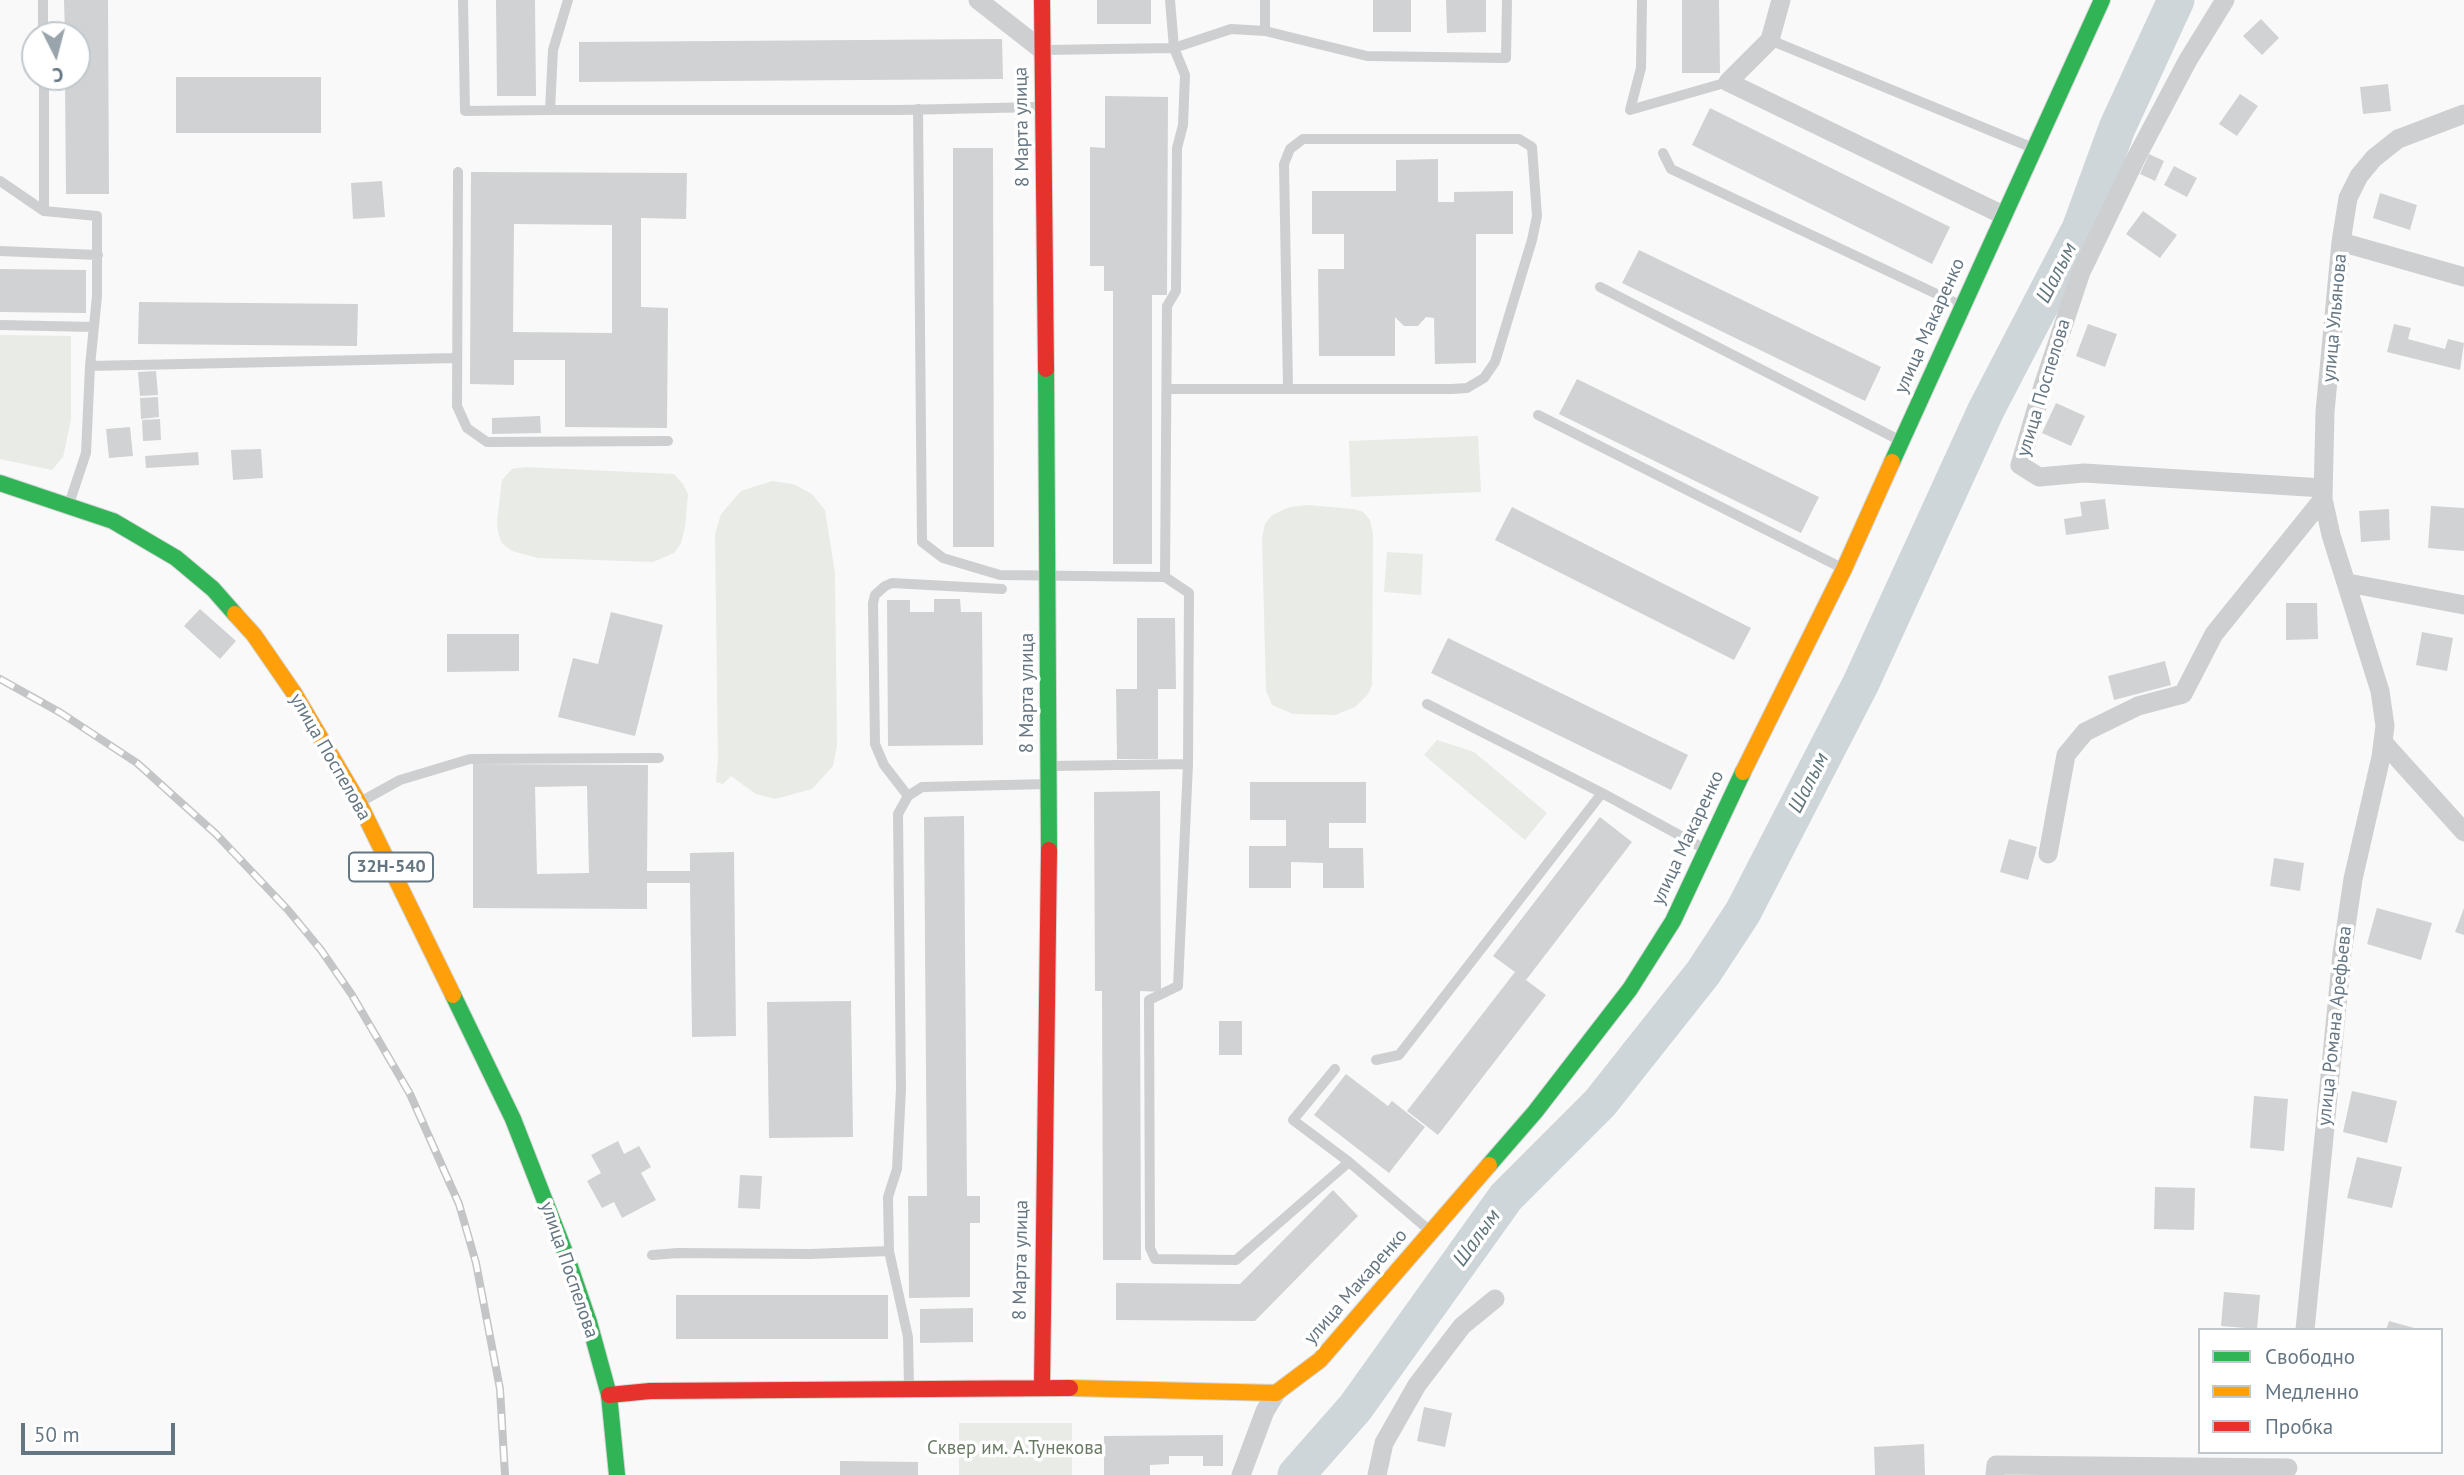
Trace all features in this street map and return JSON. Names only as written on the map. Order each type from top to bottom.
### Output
[{"type":"street","points":[[978,0],[1042,50]]},
{"type":"street","name":"8 Марта улица","points":[[1042,0],[1049,577],[1042,1387]]},
{"type":"street","points":[[1781,0],[1770,40],[1728,82],[2003,215]]},
{"type":"street","name":"улица Макаренко","points":[[1276,1393],[1320,1360],[1535,1112],[1630,989],[1672,921],[1844,569],[2102,0]]},
{"type":"street","name":"улица Поспелова","points":[[2225,0],[2188,60],[2137,156],[2081,272],[2020,466],[2039,477],[2084,473],[2323,494]]},
{"type":"street","name":"улица Ульянова","points":[[2384,734],[2380,691],[2331,536],[2323,494],[2326,412],[2341,243],[2348,198],[2359,176],[2374,158],[2398,139],[2464,114]]},
{"type":"street","points":[[2341,243],[2464,277]]},
{"type":"street","name":"улица Поспелова","points":[[0,483],[113,521],[176,558],[213,589],[254,635],[294,693],[359,803],[513,1119],[589,1322],[609,1395],[617,1475]]},
{"type":"street","points":[[2048,855],[2066,755],[2085,732],[2137,706],[2183,694],[2214,634],[2323,494]]},
{"type":"street","points":[[2348,583],[2464,605]]},
{"type":"street","points":[[2384,734],[2464,832]]},
{"type":"street","name":"улица Романа Арефьева","points":[[2305,1328],[2342,954],[2353,879],[2384,734]]},
{"type":"street","points":[[1377,1475],[1384,1443],[1417,1385],[1462,1326],[1495,1299]]},
{"type":"street","points":[[609,1395],[650,1391],[1042,1387],[1276,1393],[1265,1411],[1241,1475]]},
{"type":"street","points":[[1995,1475],[1996,1465],[2289,1465]]},
{"type":"lane","points":[[43,0],[43,21]]},
{"type":"lane","points":[[463,0],[465,111],[1042,107]]},
{"type":"lane","points":[[550,110],[553,50],[568,0]]},
{"type":"lane","points":[[1165,577],[1167,306],[1176,291],[1177,148],[1183,125],[1185,75],[1174,48],[1170,0]]},
{"type":"lane","points":[[1265,0],[1265,31]]},
{"type":"lane","points":[[1042,50],[1174,48],[1231,29],[1265,31],[1367,56],[1506,58],[1507,0]]},
{"type":"lane","points":[[1642,0],[1641,68],[1630,110],[1728,82]]},
{"type":"lane","points":[[1770,40],[2033,149]]},
{"type":"lane","points":[[44,91],[44,211]]},
{"type":"lane","points":[[918,109],[922,542],[943,558],[1000,575],[1165,577],[1189,593],[1188,764],[1178,986],[1149,1000],[1150,1248],[1155,1259],[1236,1260],[1349,1162]]},
{"type":"lane","points":[[1167,389],[1452,389],[1467,388],[1484,377],[1495,362],[1532,240],[1537,216],[1532,147],[1519,139],[1303,139],[1290,149],[1284,164],[1288,388]]},
{"type":"lane","points":[[1663,153],[1671,169],[1962,305]]},
{"type":"lane","points":[[458,172],[457,406],[467,428],[487,442],[668,442]]},
{"type":"lane","points":[[0,181],[44,211],[97,216],[97,296],[86,453],[69,505]]},
{"type":"lane","points":[[0,251],[97,256]]},
{"type":"lane","points":[[1600,287],[1901,441]]},
{"type":"lane","points":[[0,325],[94,327]]},
{"type":"lane","points":[[90,366],[457,358]]},
{"type":"lane","points":[[1538,415],[1844,569]]},
{"type":"lane","points":[[908,796],[884,765],[875,744],[875,595],[892,583],[1002,589]]},
{"type":"lane","points":[[1427,705],[1602,793],[1705,849]]},
{"type":"lane","points":[[359,803],[400,780],[470,759],[659,758]]},
{"type":"lane","points":[[1049,766],[1188,764]]},
{"type":"lane","points":[[909,1388],[908,1337],[889,1251],[887,1197],[897,1170],[901,1089],[898,814],[908,796],[922,787],[1049,784]]},
{"type":"lane","points":[[1376,1060],[1399,1055],[1602,793]]},
{"type":"lane","points":[[1335,1069],[1293,1120],[1349,1162],[1432,1233]]},
{"type":"lane","points":[[652,1255],[889,1251]]},
{"type":"green space","points":[[0,335],[71,336],[71,420],[63,457],[52,470],[0,459]]},
{"type":"green space","points":[[1478,436],[1481,492],[1351,497],[1349,441]]},
{"type":"green space","points":[[525,467],[674,474],[688,494],[681,543],[674,553],[653,562],[538,558],[512,551],[502,543],[498,533],[502,480],[512,469]]},
{"type":"green space","points":[[772,481],[793,484],[812,494],[825,510],[835,573],[837,745],[833,766],[812,789],[775,799],[756,794],[731,776],[723,784],[716,782],[715,534],[721,514],[741,491]]},
{"type":"green space","points":[[1308,505],[1363,512],[1370,520],[1373,534],[1372,685],[1368,694],[1355,707],[1335,715],[1293,714],[1272,705],[1266,691],[1262,538],[1265,524],[1272,515],[1290,507]]},
{"type":"green space","points":[[1387,552],[1423,554],[1421,595],[1384,592]]},
{"type":"green space","points":[[1437,740],[1474,752],[1547,813],[1525,840],[1424,755]]},
{"type":"green space","name":"Сквер им. А.Тунекова","points":[[959,1423],[1072,1423],[1072,1475],[959,1475]]},
{"type":"building","points":[[64,0],[108,0],[109,194],[66,194],[65,91],[91,91],[91,21],[65,21]]},
{"type":"building","points":[[496,0],[535,0],[536,96],[497,96]]},
{"type":"building","points":[[1097,0],[1151,0],[1151,24],[1097,24]]},
{"type":"building","points":[[1373,0],[1411,0],[1411,32],[1373,32]]},
{"type":"building","points":[[1446,0],[1486,0],[1486,32],[1447,33]]},
{"type":"building","points":[[1682,0],[1719,0],[1720,73],[1682,73]]},
{"type":"building","points":[[2261,19],[2279,38],[2262,55],[2243,36]]},
{"type":"building","points":[[1002,39],[1003,79],[579,82],[579,42]]},
{"type":"building","points":[[176,77],[321,77],[321,133],[176,133]]},
{"type":"building","points":[[2388,84],[2391,111],[2363,114],[2360,87]]},
{"type":"building","points":[[2240,94],[2258,106],[2237,136],[2219,124]]},
{"type":"building","points":[[1105,96],[1168,97],[1167,295],[1152,295],[1152,564],[1113,564],[1113,291],[1104,291],[1104,266],[1090,266],[1090,147],[1105,148]]},
{"type":"building","points":[[1710,108],[1950,227],[1932,264],[1692,145]]},
{"type":"building","points":[[953,148],[993,148],[994,547],[953,547]]},
{"type":"building","points":[[2149,154],[2164,161],[2155,181],[2140,174]]},
{"type":"building","points":[[1438,159],[1438,202],[1454,202],[1454,192],[1513,191],[1513,234],[1476,234],[1476,363],[1435,364],[1434,318],[1426,317],[1418,326],[1404,326],[1395,317],[1395,356],[1319,356],[1318,269],[1344,269],[1344,234],[1312,234],[1312,191],[1396,191],[1396,160]]},
{"type":"building","points":[[2174,166],[2197,178],[2187,197],[2164,185]]},
{"type":"building","points":[[471,172],[687,173],[686,219],[641,218],[641,307],[668,308],[667,428],[565,427],[565,360],[514,360],[514,385],[470,384]],"holes":[[[514,224],[612,225],[612,333],[513,332]]]},
{"type":"building","points":[[382,181],[385,217],[353,219],[351,183]]},
{"type":"building","points":[[2380,193],[2417,205],[2410,230],[2373,218]]},
{"type":"building","points":[[2143,211],[2177,235],[2160,258],[2126,234]]},
{"type":"building","points":[[1639,250],[1881,367],[1865,401],[1622,283]]},
{"type":"building","points":[[0,269],[86,270],[86,313],[0,312]]},
{"type":"building","points":[[139,302],[358,304],[357,346],[138,344]]},
{"type":"building","points":[[2088,324],[2117,334],[2105,367],[2076,356]]},
{"type":"building","points":[[2394,324],[2411,328],[2408,339],[2445,349],[2448,339],[2464,343],[2460,370],[2387,352]]},
{"type":"building","points":[[156,371],[158,395],[140,396],[138,372]]},
{"type":"building","points":[[1577,379],[1819,497],[1801,533],[1559,414]]},
{"type":"building","points":[[158,397],[159,417],[141,419],[140,398]]},
{"type":"building","points":[[2056,403],[2085,416],[2071,446],[2042,433]]},
{"type":"building","points":[[540,416],[541,433],[492,434],[492,418]]},
{"type":"building","points":[[160,419],[161,440],[143,441],[142,420]]},
{"type":"building","points":[[130,427],[133,456],[109,458],[106,429]]},
{"type":"building","points":[[261,449],[263,478],[233,480],[231,450]]},
{"type":"building","points":[[198,452],[199,465],[146,468],[145,456]]},
{"type":"building","points":[[2105,499],[2109,529],[2066,535],[2064,519],[2082,516],[2080,502]]},
{"type":"building","points":[[2431,506],[2464,508],[2464,551],[2428,548]]},
{"type":"building","points":[[1512,507],[1751,628],[1734,660],[1495,540]]},
{"type":"building","points":[[2389,509],[2390,540],[2361,542],[2359,511]]},
{"type":"building","points":[[934,599],[960,599],[961,612],[982,612],[983,745],[888,746],[887,600],[910,600],[910,612],[934,612]]},
{"type":"building","points":[[2286,603],[2317,603],[2318,639],[2286,640]]},
{"type":"building","points":[[200,609],[236,641],[220,659],[184,626]]},
{"type":"building","points":[[611,612],[663,625],[635,736],[558,717],[573,658],[598,664]]},
{"type":"building","points":[[1137,618],[1175,618],[1176,689],[1158,689],[1158,759],[1117,759],[1116,689],[1137,689]]},
{"type":"building","points":[[2422,632],[2453,638],[2447,671],[2416,665]]},
{"type":"building","points":[[447,634],[519,634],[519,671],[447,672]]},
{"type":"building","points":[[1448,638],[1688,755],[1671,790],[1431,673]]},
{"type":"building","points":[[2165,661],[2171,685],[2114,700],[2108,676]]},
{"type":"building","points":[[473,764],[648,765],[647,871],[690,871],[690,853],[734,852],[736,1036],[692,1037],[690,883],[647,883],[647,909],[473,908]],"holes":[[[587,786],[589,873],[537,874],[535,787]]]},
{"type":"building","points":[[1250,782],[1366,782],[1366,823],[1329,823],[1329,848],[1363,848],[1364,888],[1323,888],[1323,863],[1291,862],[1291,888],[1249,888],[1249,846],[1286,846],[1286,820],[1250,820]]},
{"type":"building","points":[[1160,791],[1161,992],[1140,991],[1141,1260],[1103,1260],[1102,991],[1095,991],[1094,792]]},
{"type":"building","points":[[964,816],[967,1196],[980,1196],[980,1223],[970,1223],[970,1297],[909,1298],[908,1196],[927,1196],[924,817]]},
{"type":"building","points":[[1600,817],[1632,842],[1526,980],[1546,995],[1438,1135],[1407,1111],[1515,972],[1493,956]]},
{"type":"building","points":[[2009,839],[2037,847],[2028,880],[2000,872]]},
{"type":"building","points":[[2274,858],[2304,863],[2300,891],[2270,886]]},
{"type":"building","points":[[2377,908],[2432,923],[2421,960],[2367,944]]},
{"type":"building","points":[[2464,908],[2464,935],[2455,932]]},
{"type":"building","points":[[851,1001],[853,1137],[769,1138],[767,1002]]},
{"type":"building","points":[[1219,1021],[1242,1021],[1242,1055],[1219,1055]]},
{"type":"building","points":[[1346,1074],[1388,1106],[1392,1101],[1425,1127],[1389,1173],[1314,1115]]},
{"type":"building","points":[[2352,1091],[2397,1101],[2387,1143],[2343,1132]]},
{"type":"building","points":[[2254,1096],[2288,1099],[2284,1151],[2250,1148]]},
{"type":"building","points":[[618,1141],[624,1154],[639,1146],[651,1167],[641,1173],[656,1200],[622,1218],[614,1202],[602,1208],[587,1181],[601,1173],[591,1155]]},
{"type":"building","points":[[2357,1157],[2402,1167],[2392,1208],[2347,1198]]},
{"type":"building","points":[[740,1175],[762,1176],[760,1209],[738,1208]]},
{"type":"building","points":[[2155,1187],[2195,1188],[2194,1230],[2154,1229]]},
{"type":"building","points":[[1333,1190],[1358,1216],[1255,1321],[1116,1320],[1116,1283],[1240,1284]]},
{"type":"building","points":[[2224,1292],[2260,1295],[2257,1328],[2221,1326]]},
{"type":"building","points":[[676,1295],[888,1295],[888,1339],[676,1339]]},
{"type":"building","points":[[973,1308],[973,1342],[920,1343],[920,1309]]},
{"type":"building","points":[[2389,1321],[2414,1328],[2387,1328]]},
{"type":"building","points":[[1424,1407],[1452,1413],[1445,1447],[1417,1441]]},
{"type":"building","points":[[1223,1435],[1223,1466],[1203,1466],[1203,1456],[1169,1456],[1169,1464],[1150,1465],[1150,1475],[1104,1475],[1104,1436]]},
{"type":"building","points":[[1924,1444],[1925,1475],[1875,1475],[1874,1447]]},
{"type":"building","points":[[840,1461],[918,1462],[918,1475],[840,1475]]},
{"type":"waterway","name":"Шалым","points":[[1296,1475],[1355,1408],[1506,1197],[1600,1103],[1703,973],[1743,912],[1861,683],[1986,410],[2080,229],[2117,128],[2176,0]]},
{"type":"railway","points":[[0,679],[61,713],[137,763],[216,834],[288,910],[321,950],[352,995],[410,1094],[459,1204],[476,1263],[500,1389],[505,1475]]},
{"type":"traffic: fast","points":[[1892,462],[2102,0]]},
{"type":"traffic: fast","points":[[1046,369],[1049,850]]},
{"type":"traffic: fast","points":[[0,483],[113,521],[176,558],[213,589],[235,614]]},
{"type":"traffic: fast","points":[[1489,1165],[1535,1112],[1630,989],[1673,921],[1743,772]]},
{"type":"traffic: fast","points":[[453,995],[513,1119],[589,1322],[609,1395],[617,1475]]},
{"type":"traffic: slow","points":[[1743,772],[1844,569],[1892,462]]},
{"type":"traffic: slow","points":[[235,614],[254,635],[294,693],[359,803],[453,995]]},
{"type":"traffic: slow","points":[[1070,1388],[1276,1393],[1320,1360],[1489,1165]]},
{"type":"traffic: jam","points":[[1042,0],[1046,369]]},
{"type":"traffic: jam","points":[[1042,1387],[1049,850]]},
{"type":"traffic: jam","points":[[609,1395],[650,1391],[1070,1388]]}]
